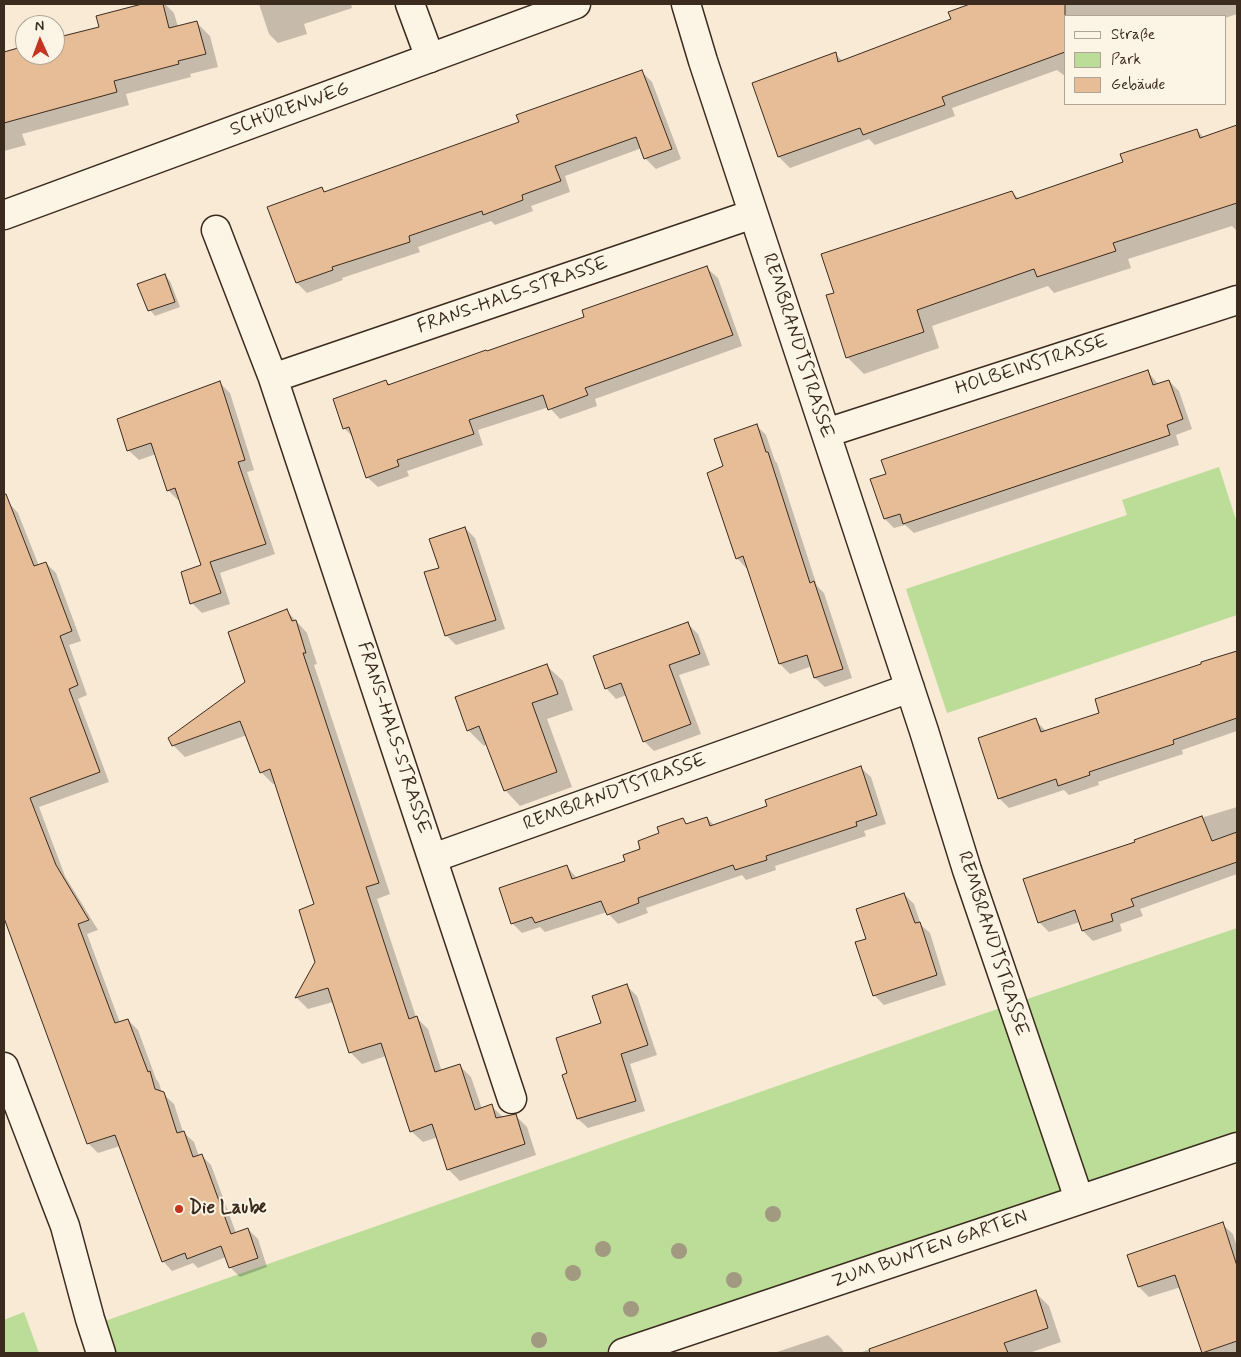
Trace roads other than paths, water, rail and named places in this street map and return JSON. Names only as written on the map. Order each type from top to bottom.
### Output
[{"type":"street","points":[[410,4],[430,58]]},
{"type":"street","name":"SCHÜRENWEG","points":[[4,215],[576,4]]},
{"type":"street","name":"REMBRANDTSTRASSE","points":[[686,4],[753,214],[910,688],[970,879],[1079,1199]]},
{"type":"street","name":"FRANS-HALS-STRASSE","points":[[273,378],[753,214]]},
{"type":"street","name":"FRANS-HALS-STRASSE","points":[[216,230],[273,378],[512,1099]]},
{"type":"street","name":"HOLBEINSTRASSE","points":[[826,433],[1237,300]]},
{"type":"street","name":"REMBRANDTSTRASSE","points":[[433,858],[910,688]]},
{"type":"street","points":[[4,1067],[65,1226],[101,1353]]},
{"type":"street","name":"ZUM BUNTEN GARTEN","points":[[623,1353],[1237,1147]]},
{"type":"place","name":"Die Laube","points":[[179,1209]]}]
